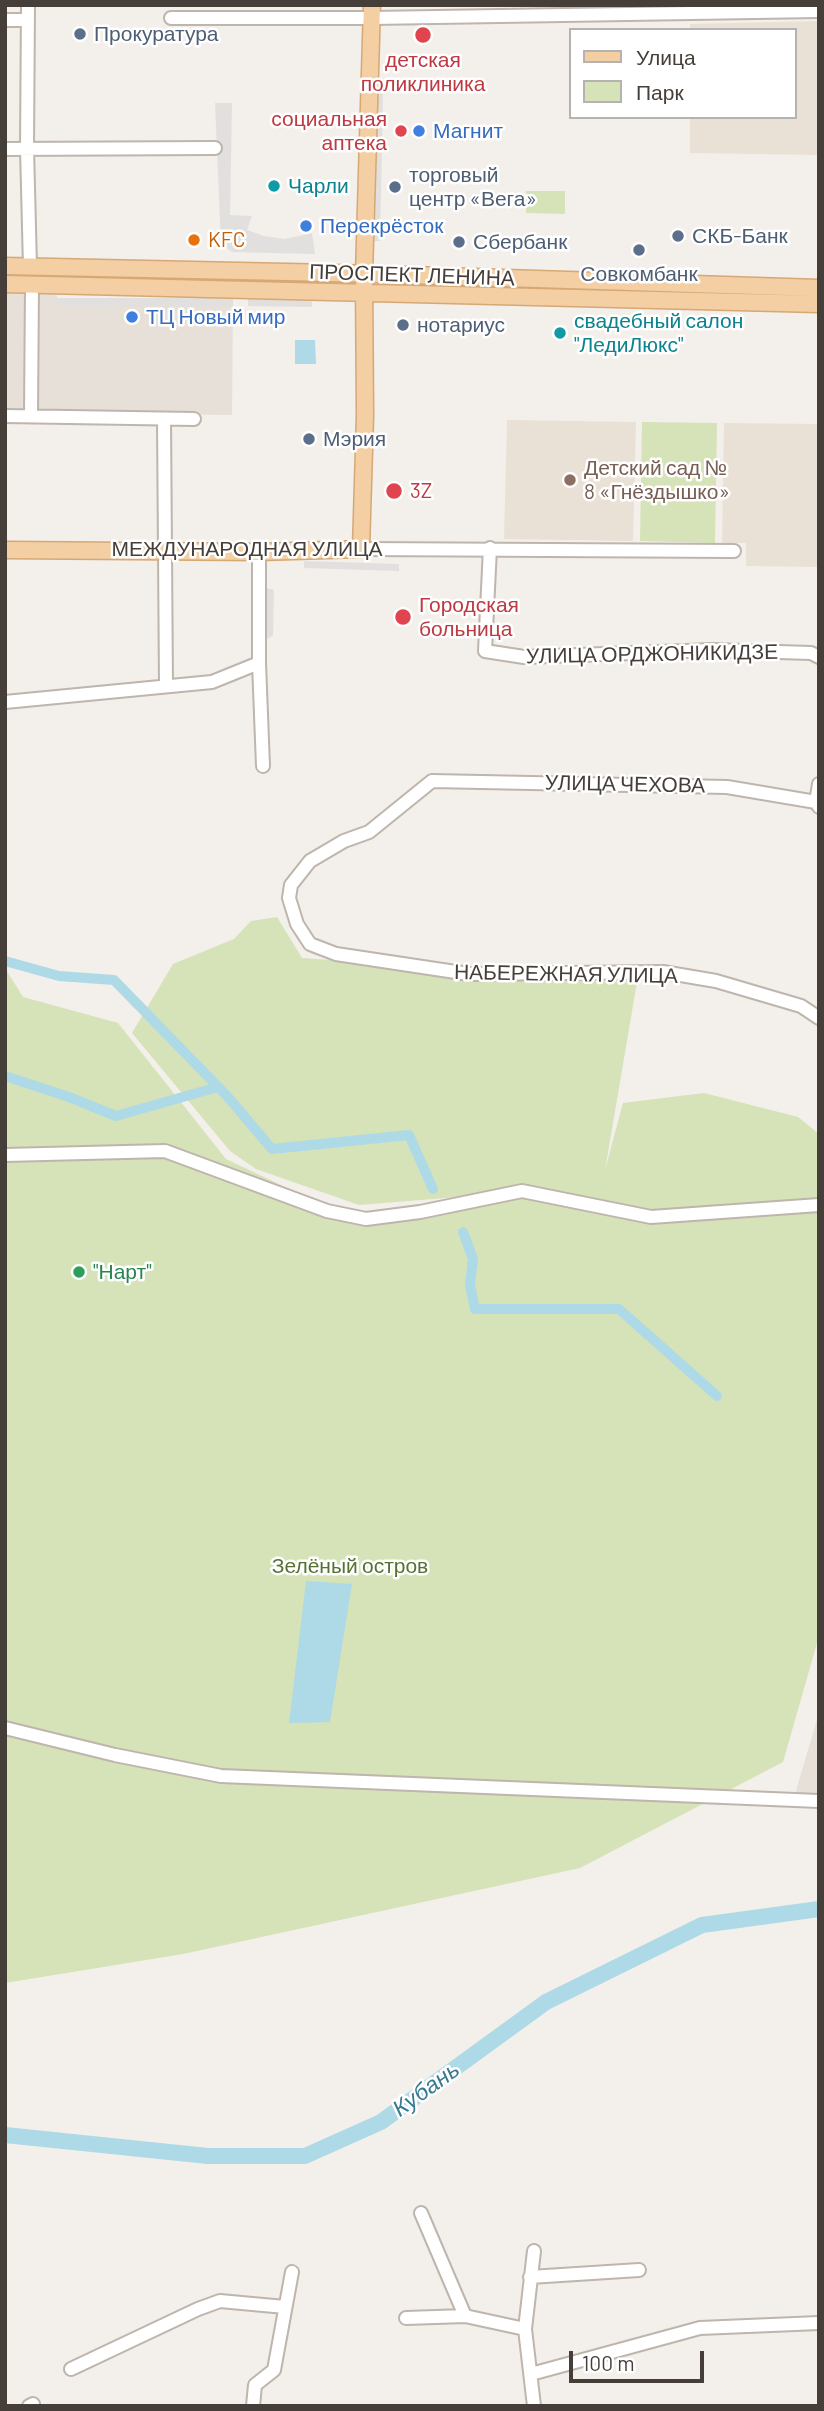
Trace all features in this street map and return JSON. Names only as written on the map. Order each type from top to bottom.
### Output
[{"type":"main road","points":[[360,548],[365,416],[364,274],[372,12]]},
{"type":"main road","name":"ПРОСПЕКТ ЛЕНИНА","points":[[5,266],[819,288]]},
{"type":"main road","name":"ПРОСПЕКТ ЛЕНИНА","points":[[5,284],[819,304]]},
{"type":"main road","name":"МЕЖДУНАРОДНАЯ УЛИЦА","points":[[5,550],[259,552],[360,548]]},
{"type":"street","points":[[27,5],[30,267]]},
{"type":"street","points":[[171,18],[372,12],[819,11]]},
{"type":"street","points":[[5,20],[27,20]]},
{"type":"street","points":[[5,149],[215,148]]},
{"type":"street","points":[[31,415],[32,285]]},
{"type":"street","points":[[5,416],[194,419]]},
{"type":"street","points":[[164,419],[166,686]]},
{"type":"street","name":"МЕЖДУНАРОДНАЯ УЛИЦА","points":[[360,548],[734,551]]},
{"type":"street","name":"УЛИЦА ОРДЖОНИКИДЗЕ","points":[[490,548],[485,651],[524,657],[713,650],[811,653],[819,657]]},
{"type":"street","points":[[259,552],[263,766]]},
{"type":"street","points":[[5,702],[212,682],[259,663]]},
{"type":"street","name":"УЛИЦА ЧЕХОВА","points":[[310,944],[297,923],[289,898],[291,885],[310,861],[344,841],[369,832],[432,781],[727,786],[817,805]]},
{"type":"street","points":[[817,805],[819,783]]},
{"type":"street","name":"НАБЕРЕЖНАЯ УЛИЦА","points":[[310,944],[336,954],[469,974],[663,972],[716,981],[801,1006],[819,1018]]},
{"type":"street","points":[[5,1155],[165,1151],[327,1211],[366,1219],[421,1212],[522,1191],[651,1217],[819,1205]]},
{"type":"street","points":[[5,1728],[115,1755],[220,1776],[819,1801]]},
{"type":"street","points":[[421,2213],[465,2316]]},
{"type":"street","points":[[534,2251],[524,2329],[534,2406]]},
{"type":"street","points":[[530,2277],[639,2270]]},
{"type":"street","points":[[253,2406],[255,2385],[274,2370],[292,2272]]},
{"type":"street","points":[[71,2369],[220,2301],[285,2307]]},
{"type":"street","points":[[406,2318],[465,2316],[524,2329]]},
{"type":"street","points":[[531,2374],[700,2328],[819,2323]]},
{"type":"shaded area","points":[[819,21],[819,155],[690,153],[690,119],[796,119],[796,28],[690,28],[690,24]]},
{"type":"shaded area","points":[[375,94],[383,94],[380,241],[372,241]]},
{"type":"shaded area","points":[[215,103],[232,103],[230,215],[252,216],[247,230],[264,236],[285,239],[312,233],[315,254],[232,252],[221,244]]},
{"type":"shaded area","points":[[5,292],[56,293],[57,298],[233,298],[232,415],[5,413]]},
{"type":"shaded area","points":[[56,298],[233,298],[233,307],[56,306]]},
{"type":"shaded area","points":[[248,298],[312,298],[312,307],[248,306]]},
{"type":"shaded area","name":"Детский сад № 8 «Гнёздышко»","points":[[507,420],[636,422],[633,541],[504,539]]},
{"type":"shaded area","points":[[724,423],[819,424],[819,567],[746,566],[746,543],[722,543]]},
{"type":"shaded area","points":[[304,561],[399,564],[399,571],[304,568]]},
{"type":"shaded area","points":[[263,587],[274,590],[273,636],[262,641]]},
{"type":"shaded area","points":[[819,1713],[819,1796],[795,1794]]},
{"type":"green space","points":[[526,191],[565,191],[565,214],[526,213]]},
{"type":"green space","points":[[642,422],[717,423],[715,543],[640,541]]},
{"type":"green space","name":"Зелёный остров","points":[[277,917],[302,958],[637,982],[605,1170],[623,1103],[704,1093],[798,1117],[819,1134],[819,1636],[783,1762],[580,1868],[183,1954],[5,1983],[5,968],[23,997],[118,1023],[226,1159],[363,1224],[506,1193],[359,1205],[256,1169],[230,1151],[132,1033],[173,964],[234,939],[251,921]]},
{"type":"water","points":[[295,340],[315,340],[316,364],[295,364]]},
{"type":"water","points":[[306,1581],[352,1584],[330,1722],[289,1723]]},
{"type":"waterway","points":[[5,961],[59,976],[114,980],[227,1096],[272,1149],[409,1135],[433,1189]]},
{"type":"waterway","points":[[5,1076],[116,1116],[218,1087]]},
{"type":"waterway","points":[[463,1232],[473,1259],[470,1285],[475,1309],[619,1309],[717,1396]]},
{"type":"waterway","name":"Кубань","points":[[5,2135],[208,2156],[305,2156],[381,2122],[546,2002],[702,1925],[819,1909]]},
{"type":"place","name":"Прокуратура","points":[[80,34]]},
{"type":"place","name":"детская поликлиника","points":[[423,35]]},
{"type":"place","name":"социальная аптека","points":[[401,131]]},
{"type":"place","name":"Магнит","points":[[419,131]]},
{"type":"place","name":"Чарли","points":[[274,186]]},
{"type":"place","name":"торговый центр «Вега»","points":[[395,187]]},
{"type":"place","name":"Перекрёсток","points":[[306,226]]},
{"type":"place","name":"СКБ-Банк","points":[[678,236]]},
{"type":"place","name":"KFC","points":[[194,240]]},
{"type":"place","name":"Сбербанк","points":[[459,242]]},
{"type":"place","name":"Совкомбанк","points":[[639,250]]},
{"type":"place","name":"ТЦ Новый мир","points":[[132,317]]},
{"type":"place","name":"нотариус","points":[[403,325]]},
{"type":"place","name":"свадебный салон \"ЛедиЛюкс\"","points":[[560,333]]},
{"type":"place","name":"Мэрия","points":[[309,439]]},
{"type":"place","name":"Детский сад № 8 «Гнёздышко»","points":[[570,480]]},
{"type":"place","name":"3Z","points":[[394,491]]},
{"type":"place","name":"Городская больница","points":[[403,617]]},
{"type":"place","name":"\"Нарт\"","points":[[79,1272]]}]
